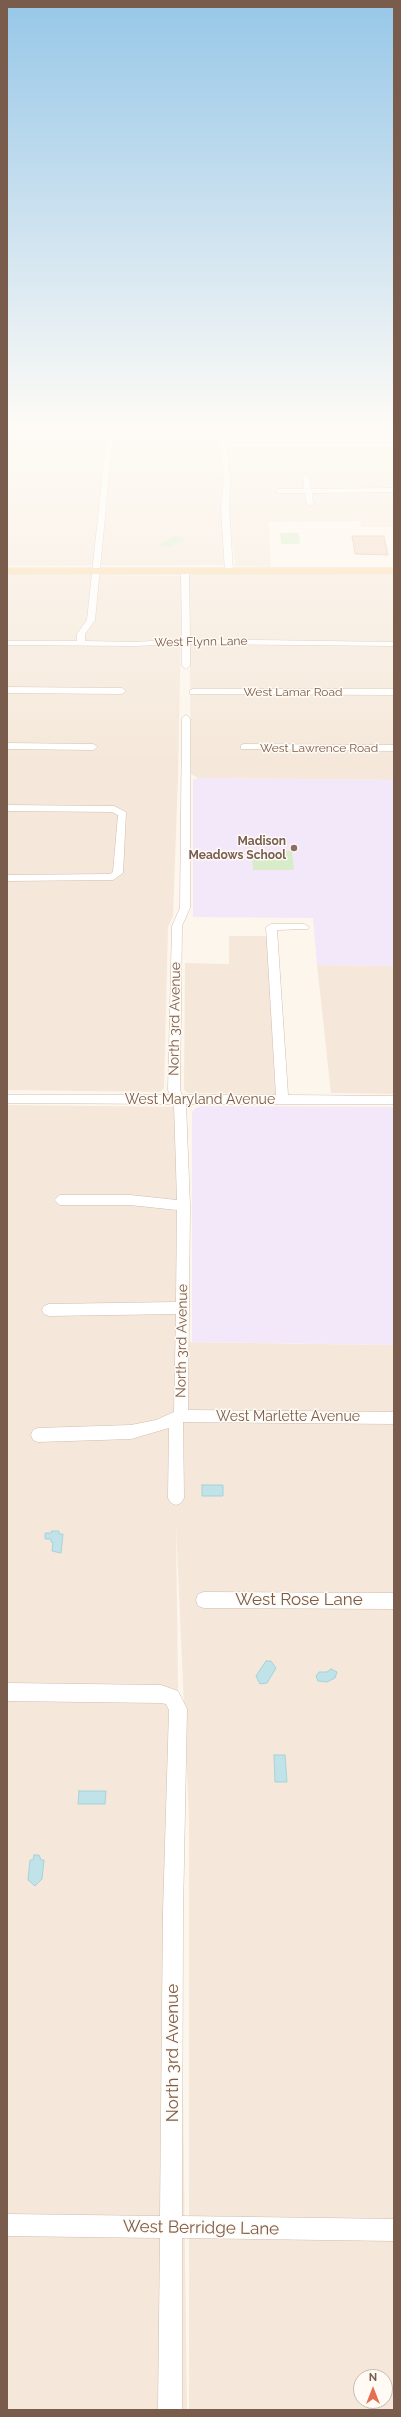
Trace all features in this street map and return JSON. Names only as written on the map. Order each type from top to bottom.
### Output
[{"type":"main road","points":[[7,571],[394,571]]},
{"type":"street","points":[[80,644],[81,634],[91,620],[100,538]]},
{"type":"street","points":[[227,538],[229,571]]},
{"type":"street","points":[[185,571],[186,666]]},
{"type":"street","name":"West Flynn Lane","points":[[7,643],[80,644],[185,641],[394,644]]},
{"type":"street","points":[[7,690],[122,691]]},
{"type":"street","name":"West Lamar Road","points":[[193,692],[394,692]]},
{"type":"street","name":"North 3rd Avenue","points":[[176,1498],[183,1308],[184,1206],[181,1107],[174,1090],[177,926],[185,908],[186,718]]},
{"type":"street","points":[[7,746],[93,747]]},
{"type":"street","name":"West Lawrence Road","points":[[244,747],[394,748]]},
{"type":"street","points":[[7,808],[114,809],[120,810],[123,814],[118,873],[113,877],[7,878]]},
{"type":"street","points":[[282,1100],[272,927],[304,927]]},
{"type":"street","name":"West Maryland Avenue","points":[[7,1099],[394,1100]]},
{"type":"street","points":[[60,1200],[130,1200],[184,1206]]},
{"type":"street","points":[[50,1310],[183,1308]]},
{"type":"street","points":[[38,1435],[131,1432],[157,1426],[179,1418]]},
{"type":"street","name":"West Marlette Avenue","points":[[179,1418],[394,1418]]},
{"type":"street","name":"West Rose Lane","points":[[204,1600],[394,1601]]},
{"type":"street","name":"North 3rd Avenue","points":[[7,1692],[161,1694],[172,1697],[178,1709],[173,1912],[170,2410]]},
{"type":"street","name":"West Berridge Lane","points":[[7,2225],[394,2230]]},
{"type":"shaded area","points":[[7,538],[223,538],[225,565],[7,566]]},
{"type":"shaded area","points":[[232,538],[270,538],[271,567],[235,566]]},
{"type":"shaded area","points":[[9,574],[182,576],[178,778],[173,916],[168,927],[164,1088],[160,1092],[7,1090],[7,582]]},
{"type":"shaded area","points":[[193,574],[394,575],[394,780],[198,778],[191,774],[189,576]]},
{"type":"shaded area","name":"Madison Meadows School","points":[[198,778],[394,780],[394,966],[317,965],[313,918],[193,917],[193,780]]},
{"type":"shaded area","points":[[229,936],[267,936],[277,1094],[188,1093],[184,1090],[185,963],[229,964]]},
{"type":"shaded area","points":[[317,965],[394,966],[394,1094],[331,1093]]},
{"type":"shaded area","points":[[7,1105],[181,1107],[182,1342],[394,1345],[394,2410],[189,2410],[189,1819],[176,1526],[187,2410],[7,2410]]},
{"type":"shaded area","points":[[202,1106],[394,1107],[394,1345],[192,1342],[192,1112],[196,1108]]},
{"type":"green space","points":[[171,538],[179,538],[185,540],[168,548],[157,545]]},
{"type":"green space","points":[[280,538],[299,538],[300,544],[281,544]]},
{"type":"green space","points":[[292,851],[294,870],[253,870],[252,852]]},
{"type":"water","points":[[202,1485],[223,1485],[223,1496],[202,1496]]},
{"type":"water","points":[[52,1531],[59,1531],[59,1534],[63,1534],[61,1553],[52,1551],[53,1542],[51,1542],[51,1539],[45,1539],[45,1533],[51,1533]]},
{"type":"water","points":[[266,1661],[271,1661],[276,1668],[267,1683],[260,1684],[256,1676]]},
{"type":"water","points":[[331,1669],[337,1672],[335,1678],[327,1682],[318,1681],[316,1676],[319,1672],[327,1672]]},
{"type":"water","points":[[274,1755],[285,1755],[287,1782],[275,1782]]},
{"type":"water","points":[[79,1791],[106,1791],[105,1804],[78,1804]]},
{"type":"water","points":[[34,1855],[39,1855],[41,1860],[44,1860],[42,1879],[35,1886],[28,1880],[30,1860],[33,1860]]},
{"type":"building","points":[[352,538],[384,538],[388,555],[355,554]]},
{"type":"place","name":"Madison Meadows School","points":[[294,848]]}]
